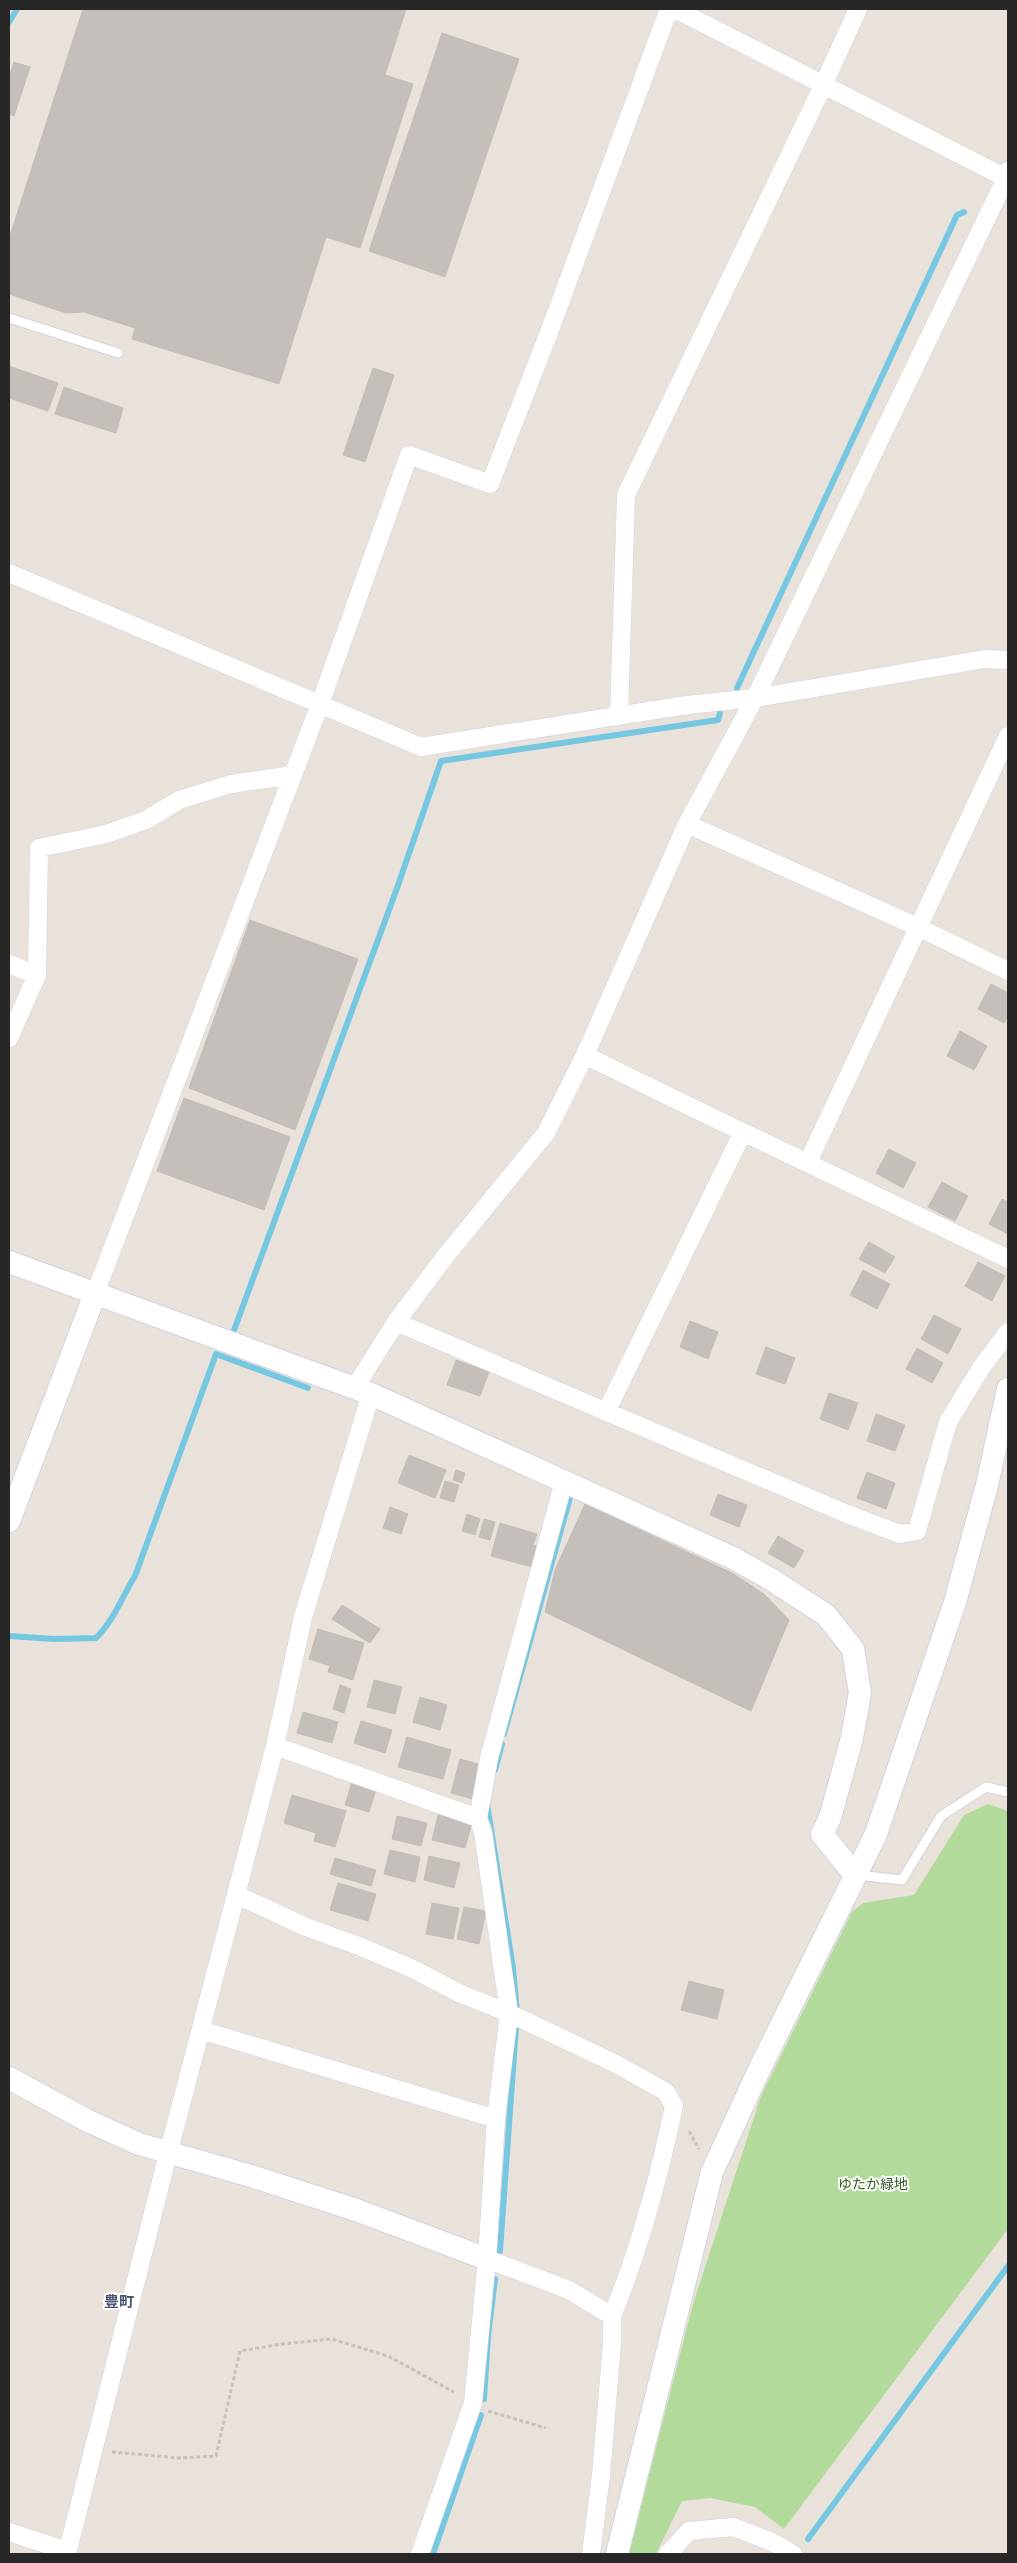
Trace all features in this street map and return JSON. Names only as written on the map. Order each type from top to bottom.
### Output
[{"type":"street","points":[[9,1521],[320,704],[409,455],[490,484],[548,335],[669,9]]},
{"type":"street","points":[[9,2532],[67,2553],[168,2154],[275,1746],[303,1617],[362,1392],[396,1322],[444,1258],[546,1133],[585,1055],[687,824],[754,698],[1008,177],[675,9]]},
{"type":"street","points":[[619,715],[626,495],[858,9]]},
{"type":"street","points":[[9,573],[421,747],[619,715],[754,698],[985,659],[1008,660]]},
{"type":"street","points":[[808,1162],[920,928],[1008,736]]},
{"type":"street","points":[[9,1038],[37,975],[39,848],[106,834],[146,820],[180,800],[231,784],[292,776]]},
{"type":"street","points":[[687,824],[920,928],[1008,971]]},
{"type":"street","points":[[9,964],[37,975]]},
{"type":"street","points":[[585,1055],[742,1134],[808,1162],[1008,1258]]},
{"type":"street","points":[[606,1412],[742,1134]]},
{"type":"street","points":[[9,1262],[362,1392],[688,1537],[772,1580],[826,1615],[853,1649],[860,1693],[852,1738],[830,1818],[822,1834],[855,1875]]},
{"type":"street","points":[[396,1322],[847,1514],[900,1534],[917,1531],[948,1422],[981,1368],[1008,1332]]},
{"type":"street","points":[[617,2554],[712,2172],[758,2070],[876,1834],[955,1602],[986,1485],[1008,1388]]},
{"type":"street","points":[[420,2554],[473,2403],[487,2259],[496,2119],[515,2016],[483,1832],[478,1818],[489,1758],[563,1481]]},
{"type":"street","points":[[275,1746],[478,1818]]},
{"type":"street","points":[[237,1895],[306,1927],[359,1946],[413,1969],[461,1994],[515,2016],[642,2076],[666,2092],[674,2106],[651,2202],[630,2272],[612,2316],[612,2343],[602,2466],[591,2554]]},
{"type":"street","points":[[201,2030],[496,2119]]},
{"type":"street","points":[[9,2078],[88,2121],[139,2144],[168,2154],[251,2176],[356,2210],[569,2290],[612,2316]]},
{"type":"street","points":[[668,2554],[690,2531],[733,2527],[772,2542],[793,2554]]},
{"type":"lane","points":[[9,318],[118,353]]},
{"type":"lane","points":[[855,1875],[902,1880],[941,1816],[986,1787],[1008,1792]]},
{"type":"path","points":[[674,2106],[712,2172]]},
{"type":"path","points":[[94,2449],[180,2458],[216,2456],[240,2351],[282,2344],[332,2339],[388,2356],[492,2413],[546,2428]]},
{"type":"green space","name":"ゆたか緑地","points":[[988,1804],[1008,1811],[1008,2229],[784,2529],[755,2507],[710,2498],[682,2501],[656,2554],[629,2554],[693,2304],[761,2096],[852,1912],[863,1903],[914,1895],[964,1815]]},
{"type":"building","points":[[83,9],[406,9],[385,75],[413,84],[360,248],[326,237],[279,384],[132,339],[135,328],[84,312],[66,313],[9,294],[9,239]]},
{"type":"building","points":[[442,33],[519,59],[445,277],[369,251]]},
{"type":"building","points":[[14,62],[30,67],[14,116],[9,114],[9,77]]},
{"type":"building","points":[[9,366],[58,383],[48,411],[9,398]]},
{"type":"building","points":[[373,368],[394,375],[365,462],[343,455]]},
{"type":"building","points":[[64,387],[123,408],[116,433],[55,414]]},
{"type":"building","points":[[250,920],[358,959],[295,1130],[189,1088]]},
{"type":"building","points":[[991,984],[1008,993],[1008,1016],[1004,1023],[978,1009]]},
{"type":"building","points":[[960,1031],[987,1046],[974,1070],[947,1056]]},
{"type":"building","points":[[184,1098],[290,1137],[264,1210],[157,1171]]},
{"type":"building","points":[[889,1149],[916,1163],[903,1188],[876,1173]]},
{"type":"building","points":[[942,1182],[968,1196],[955,1221],[928,1207]]},
{"type":"building","points":[[1002,1199],[1008,1202],[1008,1234],[989,1224]]},
{"type":"building","points":[[869,1242],[895,1257],[885,1273],[859,1259]]},
{"type":"building","points":[[978,1262],[1005,1276],[992,1301],[965,1286]]},
{"type":"building","points":[[863,1270],[890,1284],[877,1309],[850,1295]]},
{"type":"building","points":[[934,1315],[961,1329],[948,1354],[921,1339]]},
{"type":"building","points":[[690,1321],[718,1332],[708,1359],[680,1347]]},
{"type":"building","points":[[766,1347],[795,1358],[785,1384],[756,1374]]},
{"type":"building","points":[[917,1348],[943,1363],[932,1383],[906,1369]]},
{"type":"building","points":[[456,1360],[489,1372],[480,1396],[447,1385]]},
{"type":"building","points":[[829,1393],[858,1403],[848,1430],[820,1419]]},
{"type":"building","points":[[876,1414],[905,1425],[895,1451],[867,1441]]},
{"type":"building","points":[[409,1455],[446,1470],[435,1498],[398,1483]]},
{"type":"building","points":[[456,1470],[465,1473],[462,1483],[453,1480]]},
{"type":"building","points":[[867,1472],[895,1483],[886,1509],[857,1498]]},
{"type":"building","points":[[445,1481],[459,1485],[454,1502],[440,1498]]},
{"type":"building","points":[[718,1494],[747,1505],[739,1527],[710,1515]]},
{"type":"building","points":[[585,1504],[732,1573],[764,1594],[789,1620],[751,1711],[545,1612],[555,1570]]},
{"type":"building","points":[[390,1507],[408,1514],[401,1534],[383,1528]]},
{"type":"building","points":[[467,1514],[480,1519],[475,1535],[462,1531]]},
{"type":"building","points":[[484,1519],[495,1522],[490,1540],[479,1537]]},
{"type":"building","points":[[500,1523],[537,1534],[533,1545],[538,1546],[532,1567],[491,1556]]},
{"type":"building","points":[[778,1536],[804,1551],[794,1568],[768,1553]]},
{"type":"building","points":[[342,1605],[380,1629],[370,1643],[332,1619]]},
{"type":"building","points":[[318,1629],[364,1643],[353,1680],[328,1672],[330,1666],[309,1659]]},
{"type":"building","points":[[374,1680],[402,1687],[395,1714],[367,1707]]},
{"type":"building","points":[[340,1685],[351,1689],[344,1713],[333,1709]]},
{"type":"building","points":[[420,1697],[447,1705],[440,1730],[413,1722]]},
{"type":"building","points":[[303,1712],[338,1722],[332,1743],[297,1733]]},
{"type":"building","points":[[361,1721],[392,1730],[385,1753],[354,1743]]},
{"type":"building","points":[[407,1737],[451,1750],[443,1779],[398,1767]]},
{"type":"building","points":[[460,1759],[482,1765],[473,1799],[451,1793]]},
{"type":"building","points":[[352,1782],[376,1790],[369,1812],[345,1805]]},
{"type":"building","points":[[292,1795],[346,1811],[335,1847],[314,1841],[316,1833],[284,1823]]},
{"type":"building","points":[[438,1815],[472,1823],[465,1848],[432,1840]]},
{"type":"building","points":[[397,1816],[427,1823],[421,1846],[392,1839]]},
{"type":"building","points":[[390,1850],[420,1857],[415,1882],[384,1874]]},
{"type":"building","points":[[429,1856],[460,1863],[454,1888],[424,1880]]},
{"type":"building","points":[[335,1858],[376,1870],[371,1886],[330,1874]]},
{"type":"building","points":[[338,1883],[376,1894],[368,1921],[330,1910]]},
{"type":"building","points":[[432,1903],[459,1908],[453,1939],[426,1934]]},
{"type":"building","points":[[464,1907],[486,1911],[479,1944],[457,1939]]},
{"type":"building","points":[[689,1981],[724,1990],[717,2019],[681,2010]]},
{"type":"waterway","points":[[9,22],[17,9]]},
{"type":"waterway","points":[[737,688],[957,215],[964,212]]},
{"type":"waterway","points":[[233,1333],[396,891],[441,761],[718,720],[720,713]]},
{"type":"waterway","points":[[9,1636],[54,1639],[96,1638],[108,1624],[135,1576],[216,1354],[308,1388]]},
{"type":"waterway","points":[[504,1734],[571,1494]]},
{"type":"waterway","points":[[495,1770],[502,1744]]},
{"type":"waterway","points":[[487,1804],[513,1968],[517,2013],[500,2251]]},
{"type":"waterway","points":[[808,2539],[1008,2266]]},
{"type":"waterway","points":[[484,2399],[488,2336],[495,2279]]},
{"type":"waterway","points":[[433,2554],[481,2415]]},
{"type":"district","name":"豊町","points":[[119,2301]]}]
